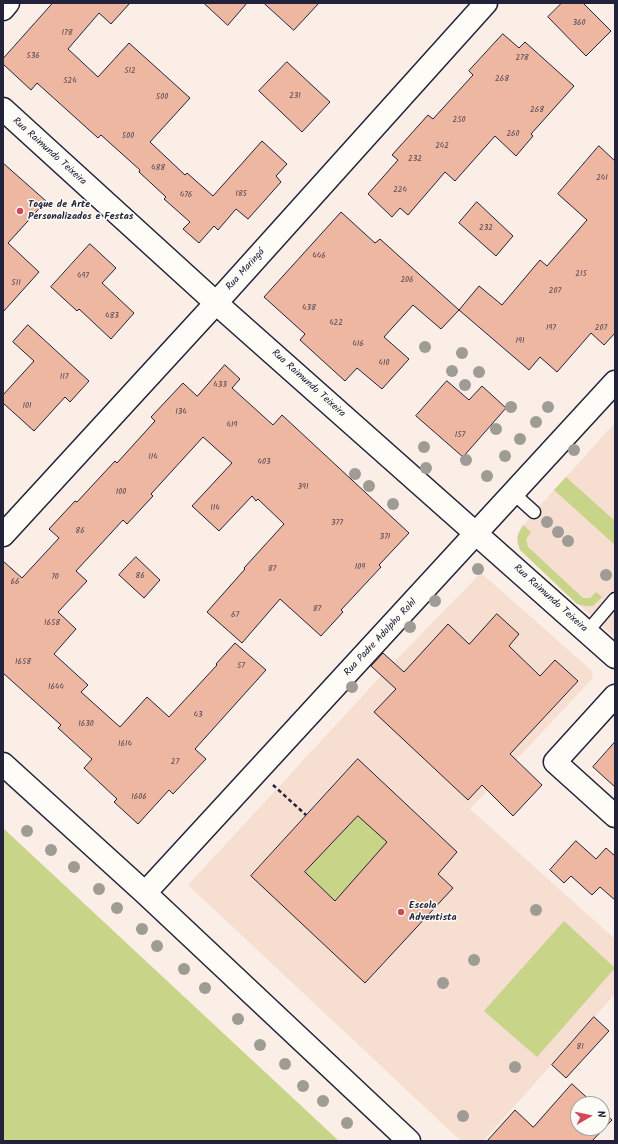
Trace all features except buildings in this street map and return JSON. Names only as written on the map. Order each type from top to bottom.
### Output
[{"type":"street","points":[[3,9],[8,3]]},
{"type":"street","name":"Rua Maringá","points":[[3,535],[216,304],[486,3]]},
{"type":"street","name":"Rua Raimundo Teixeira","points":[[3,109],[216,304],[615,657]]},
{"type":"street","name":"Rua Padre Adolpho Rohl","points":[[145,893],[615,382]]},
{"type":"street","points":[[615,696],[555,762],[615,816]]},
{"type":"street","points":[[3,764],[145,893],[408,1141]]},
{"type":"lane","points":[[513,494],[534,512]]},
{"type":"lane","points":[[587,632],[615,599]]},
{"type":"path","points":[[257,772],[306,815]]},
{"type":"shaded area","points":[[615,423],[615,638],[520,550],[517,541],[517,534],[534,512]]},
{"type":"shaded area","name":"Escola Adventista","points":[[481,573],[591,670],[593,674],[592,679],[470,809],[615,939],[615,994],[483,1141],[461,1141],[188,885],[381,676],[371,666],[382,652],[394,662]]},
{"type":"green space","points":[[566,477],[615,521],[615,545],[554,490]]},
{"type":"green space","points":[[523,525],[531,532],[526,539],[528,547],[583,598],[590,598],[596,592],[602,597],[593,606],[577,604],[520,550],[518,537]]},
{"type":"green space","points":[[358,815],[419,870],[373,858],[335,901],[305,872]]},
{"type":"green space","points":[[3,828],[339,1141],[3,1141]]},
{"type":"green space","points":[[564,921],[615,968],[537,1057],[484,1011]]},
{"type":"place","name":"Toque de Arte Personalizados e Festas","points":[[20,211]]},
{"type":"place","name":"Escola Adventista","points":[[401,912]]}]
